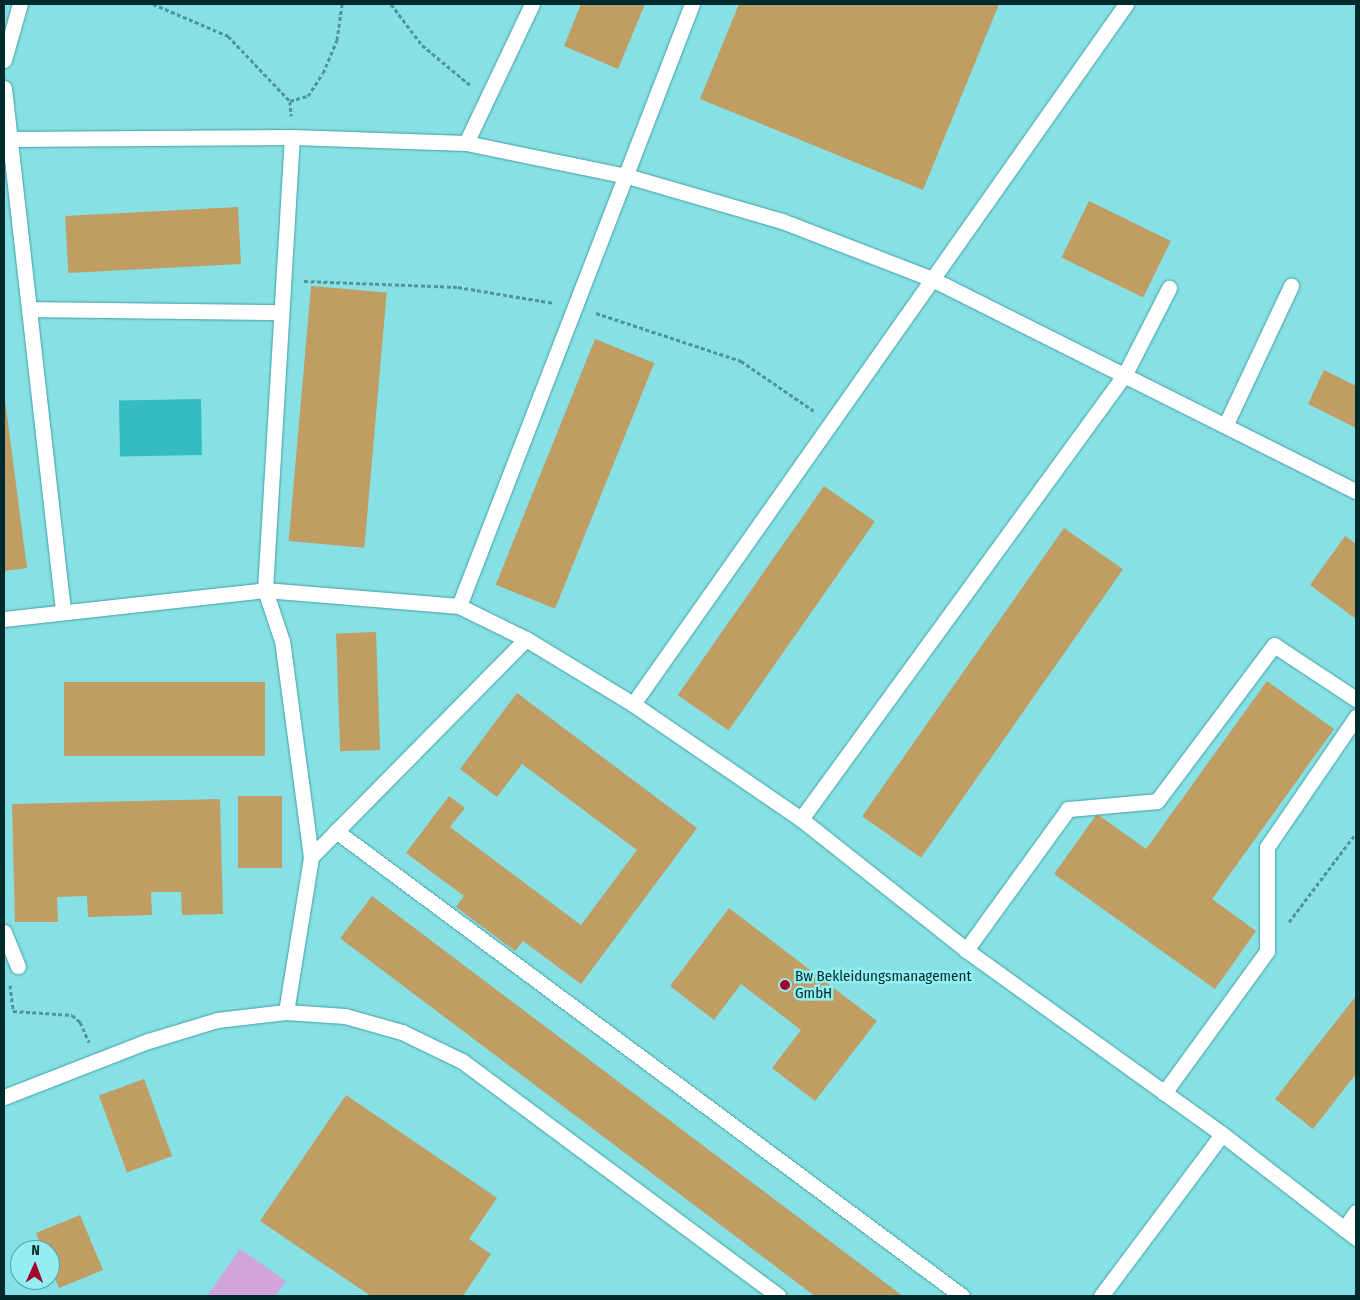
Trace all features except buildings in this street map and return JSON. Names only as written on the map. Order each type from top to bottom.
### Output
[{"type":"lane","points":[[4,60],[20,4]]},
{"type":"lane","points":[[466,143],[532,4]]},
{"type":"lane","points":[[459,606],[692,4]]},
{"type":"lane","points":[[633,704],[930,278],[1126,4]]},
{"type":"lane","points":[[4,88],[63,611]]},
{"type":"lane","points":[[9,139],[292,137],[466,143],[627,176],[782,221],[930,278],[1226,424],[1356,491]]},
{"type":"lane","points":[[286,1012],[311,857],[282,641],[265,590],[292,137]]},
{"type":"lane","points":[[1226,424],[1291,286]]},
{"type":"lane","points":[[801,819],[1124,374],[1169,288]]},
{"type":"lane","points":[[30,309],[281,312]]},
{"type":"lane","points":[[4,619],[265,590],[459,606],[526,639],[633,704],[801,819],[966,950],[1222,1134],[1350,1233],[1356,1212]]},
{"type":"lane","points":[[311,857],[526,639]]},
{"type":"lane","points":[[966,950],[1068,809],[1157,801],[1274,646],[1356,699]]},
{"type":"lane","points":[[1164,1093],[1267,951],[1266,847],[1356,716]]},
{"type":"lane","points":[[336,831],[962,1296]]},
{"type":"lane","points":[[4,932],[18,966]]},
{"type":"lane","points":[[4,1097],[96,1061],[217,1020],[286,1012],[345,1016],[402,1032],[462,1061],[778,1296]]},
{"type":"lane","points":[[1101,1296],[1222,1134]]},
{"type":"path","points":[[153,4],[228,36],[290,101],[292,137]]},
{"type":"path","points":[[290,101],[308,96],[323,73],[337,40],[342,4]]},
{"type":"path","points":[[391,4],[422,45],[472,86],[490,93]]},
{"type":"path","points":[[1267,951],[1356,833]]},
{"type":"path","points":[[18,966],[10,984],[13,1011],[72,1015],[80,1022],[96,1061]]},
{"type":"shaded area","points":[[240,1249],[286,1281],[275,1296],[207,1296]]},
{"type":"water","points":[[201,399],[202,455],[120,456],[119,400]]},
{"type":"place","name":"Bw Bekleidungsmanagement GmbH","points":[[785,985]]}]
